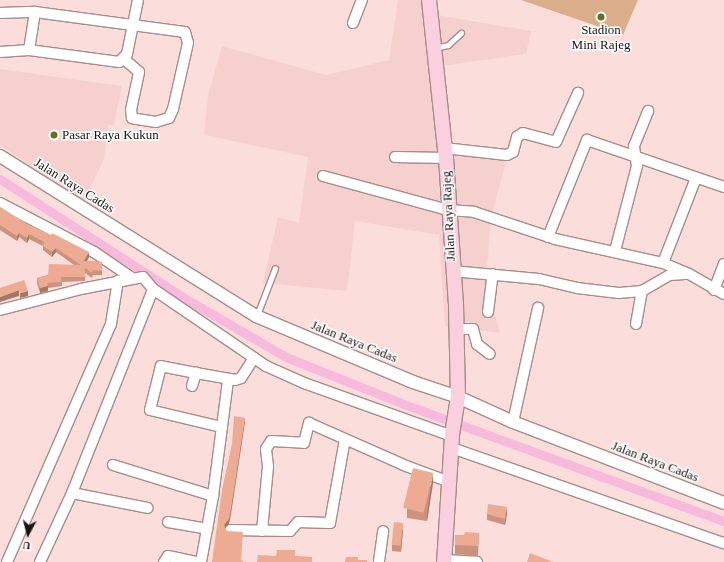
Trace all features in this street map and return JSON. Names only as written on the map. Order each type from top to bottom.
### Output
[{"type":"main road","name":"Jalan Raya Rajeg","points":[[429,0],[445,153],[455,329],[456,402],[452,439],[444,561]]},
{"type":"street","points":[[0,52],[29,50],[100,62],[118,62],[124,59],[138,0]]},
{"type":"street","points":[[353,23],[362,0]]},
{"type":"street","points":[[29,50],[35,12]]},
{"type":"street","points":[[0,13],[35,12],[183,30],[187,34],[186,52],[173,109],[169,118],[156,122],[132,118],[131,110],[139,72],[124,59]]},
{"type":"street","points":[[396,156],[445,153],[507,155],[513,152],[518,137],[523,133],[556,142],[578,93]]},
{"type":"street","points":[[615,251],[637,166],[634,146],[648,111]]},
{"type":"street","points":[[548,237],[585,142],[590,140],[696,178],[724,186]]},
{"type":"street","name":"Jalan Raya Cadas","points":[[0,156],[256,316],[413,382],[456,402],[513,422],[724,503]]},
{"type":"street","points":[[323,176],[448,210],[482,214],[548,237],[663,263],[689,274],[714,290],[724,294]]},
{"type":"street","points":[[663,263],[696,178]]},
{"type":"street","points":[[0,203],[94,252],[137,277],[254,358],[304,383],[724,543]]},
{"type":"street","points":[[714,290],[724,264]]},
{"type":"street","points":[[452,271],[493,274],[619,293],[642,291],[670,275],[689,274]]},
{"type":"street","points":[[488,312],[493,274]]},
{"type":"street","points":[[0,310],[137,277]]},
{"type":"street","points":[[7,562],[111,324],[118,281]]},
{"type":"street","points":[[40,562],[72,493],[153,289]]},
{"type":"street","points":[[636,324],[642,291]]},
{"type":"street","points":[[513,422],[538,308]]},
{"type":"street","points":[[455,329],[473,329],[477,344],[490,354]]},
{"type":"street","points":[[222,427],[150,410],[161,366],[228,381],[241,378],[254,358]]},
{"type":"street","points":[[192,386],[196,373]]},
{"type":"street","points":[[201,562],[228,381]]},
{"type":"street","points":[[262,531],[268,444],[271,441],[304,443],[309,423],[450,482]]},
{"type":"street","points":[[230,530],[290,531],[298,522],[330,523],[345,439]]},
{"type":"street","points":[[113,465],[212,496]]},
{"type":"street","points":[[72,493],[148,508]]},
{"type":"street","points":[[168,522],[206,529]]},
{"type":"street","points":[[382,531],[382,562]]},
{"type":"street","points":[[164,562],[168,556],[197,562]]},
{"type":"street","points":[[444,561],[478,562]]},
{"type":"lane","points":[[433,49],[448,45],[462,33]]},
{"type":"lane","points":[[256,316],[275,268]]},
{"type":"shaded area","points":[[398,0],[422,0],[432,14],[531,31],[526,54],[442,66],[451,149],[508,155],[491,217],[486,281],[500,333],[445,326],[439,235],[355,221],[347,291],[263,283],[278,217],[299,223],[308,157],[204,135],[208,96],[222,46],[326,75],[389,60]]},
{"type":"shaded area","name":"Stadion Mini Rajeg","points":[[521,0],[638,0],[623,35]]},
{"type":"shaded area","name":"Pasar Raya Kukun","points":[[0,69],[122,86],[114,125],[108,125],[104,159],[84,201],[0,145]]},
{"type":"building","points":[[0,207],[27,224],[51,235],[52,233],[89,252],[84,261],[102,262],[102,271],[93,270],[92,273],[85,268],[85,277],[61,277],[62,282],[47,283],[48,286],[40,288],[37,278],[48,275],[49,264],[81,265],[56,248],[52,252],[43,246],[44,242],[29,234],[27,238],[19,233],[17,236],[0,225]]},
{"type":"building","points":[[24,280],[28,291],[20,293],[19,290],[0,297],[0,288]]},
{"type":"building","points":[[234,416],[245,418],[231,509],[229,519],[224,525],[227,531],[243,532],[241,560],[243,562],[212,562],[222,490],[232,444]]},
{"type":"building","points":[[413,468],[433,473],[423,513],[403,508]]},
{"type":"building","points":[[488,504],[507,507],[505,519],[487,514]]},
{"type":"building","points":[[394,522],[403,523],[401,546],[392,545]]},
{"type":"building","points":[[465,532],[479,533],[478,546],[455,545],[455,535],[464,535]]},
{"type":"building","points":[[277,550],[295,550],[295,556],[312,557],[312,562],[257,562],[258,555],[276,556]]},
{"type":"building","points":[[530,553],[553,562],[527,562]]},
{"type":"building","points":[[346,557],[358,557],[358,560],[367,560],[367,562],[345,562]]},
{"type":"waterway","points":[[0,179],[186,299],[286,357],[409,406],[724,521]]},
{"type":"place","name":"Stadion Mini Rajeg","points":[[601,17]]},
{"type":"place","name":"Pasar Raya Kukun","points":[[54,135]]}]
